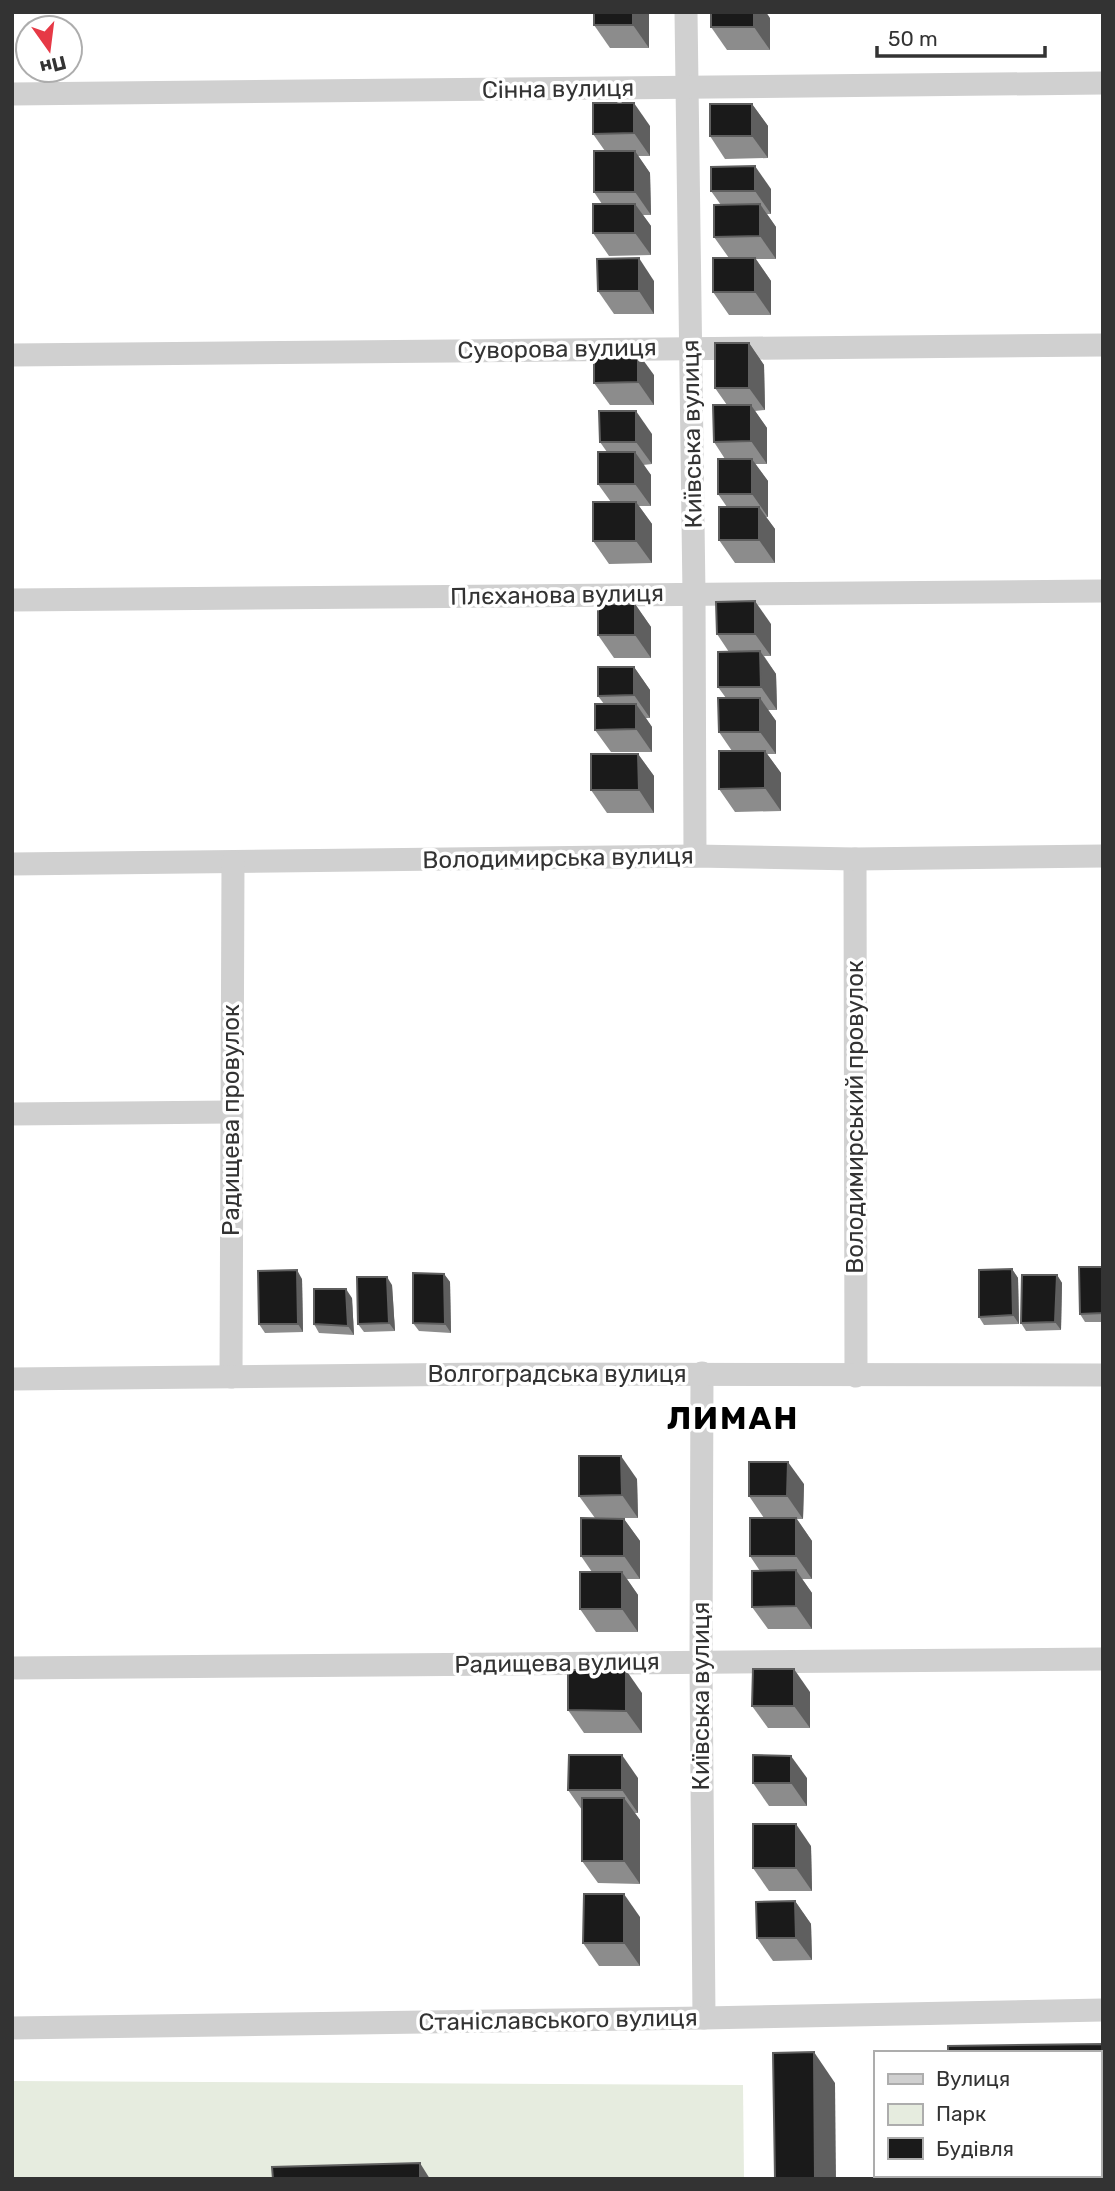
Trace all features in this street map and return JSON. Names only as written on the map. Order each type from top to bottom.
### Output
[{"type":"street","name":"Київська вулиця","points":[[686,12],[695,856]]},
{"type":"street","name":"Сінна вулиця","points":[[12,94],[1103,83]]},
{"type":"street","name":"Суворова вулиця","points":[[12,355],[1103,345]]},
{"type":"street","name":"Плєханова вулиця","points":[[12,600],[1103,591]]},
{"type":"street","name":"Володимирська вулиця","points":[[12,864],[695,856],[855,859],[1103,856]]},
{"type":"street","name":"Володимирський провулок","points":[[855,859],[856,1376]]},
{"type":"street","name":"Радищева провулок","points":[[231,1377],[233,863]]},
{"type":"street","points":[[12,1114],[231,1112]]},
{"type":"street","name":"Київська вулиця","points":[[702,1373],[704,2018]]},
{"type":"street","name":"Волгоградська вулиця","points":[[12,1379],[702,1373],[856,1376],[1103,1375]]},
{"type":"street","name":"Радищева вулиця","points":[[12,1668],[1103,1659]]},
{"type":"street","name":"Станіславського вулиця","points":[[12,2028],[1103,2010]]},
{"type":"green space","points":[[12,2081],[743,2085],[744,2179],[12,2179]]},
{"type":"building","points":[[594,12],[633,12],[633,25],[594,25]]},
{"type":"building","points":[[711,12],[754,12],[754,27],[711,27]]},
{"type":"building","points":[[593,103],[634,103],[634,133],[593,134]]},
{"type":"building","points":[[710,104],[752,104],[752,136],[710,136]]},
{"type":"building","points":[[594,151],[635,151],[635,192],[594,192]]},
{"type":"building","points":[[755,166],[755,191],[711,191],[711,167]]},
{"type":"building","points":[[593,204],[635,204],[635,233],[593,233]]},
{"type":"building","points":[[760,204],[760,236],[714,237],[714,205]]},
{"type":"building","points":[[639,258],[639,291],[598,291],[597,259]]},
{"type":"building","points":[[713,258],[755,258],[755,292],[713,292]]},
{"type":"building","points":[[715,343],[749,343],[749,388],[715,388]]},
{"type":"building","points":[[594,353],[638,353],[638,382],[594,383]]},
{"type":"building","points":[[713,405],[751,405],[751,441],[714,442]]},
{"type":"building","points":[[599,411],[636,411],[636,442],[600,442]]},
{"type":"building","points":[[598,452],[635,452],[635,484],[598,484]]},
{"type":"building","points":[[718,459],[752,459],[752,494],[718,494]]},
{"type":"building","points":[[593,502],[636,502],[636,541],[593,541]]},
{"type":"building","points":[[719,507],[759,507],[759,540],[719,540]]},
{"type":"building","points":[[755,601],[755,634],[717,634],[716,602]]},
{"type":"building","points":[[598,604],[635,604],[635,635],[598,635]]},
{"type":"building","points":[[760,651],[761,687],[718,687],[718,652]]},
{"type":"building","points":[[598,667],[634,667],[634,695],[598,696]]},
{"type":"building","points":[[718,698],[760,698],[760,732],[719,732]]},
{"type":"building","points":[[595,704],[636,704],[636,729],[595,730]]},
{"type":"building","points":[[719,751],[765,751],[765,788],[719,789]]},
{"type":"building","points":[[591,754],[638,754],[639,790],[591,790]]},
{"type":"building","points":[[1079,1267],[1103,1267],[1103,1313],[1080,1314]]},
{"type":"building","points":[[1012,1269],[1013,1315],[979,1317],[979,1270]]},
{"type":"building","points":[[297,1270],[298,1324],[259,1324],[258,1271]]},
{"type":"building","points":[[413,1273],[444,1274],[445,1324],[413,1323]]},
{"type":"building","points":[[1022,1275],[1057,1275],[1055,1322],[1021,1323]]},
{"type":"building","points":[[357,1277],[387,1277],[389,1323],[358,1324]]},
{"type":"building","points":[[314,1289],[346,1289],[348,1326],[314,1324]]},
{"type":"building","points":[[579,1456],[621,1456],[622,1495],[579,1496]]},
{"type":"building","points":[[749,1462],[788,1462],[787,1496],[749,1496]]},
{"type":"building","points":[[581,1518],[624,1519],[624,1556],[581,1556]]},
{"type":"building","points":[[750,1518],[796,1518],[796,1556],[750,1556]]},
{"type":"building","points":[[796,1570],[796,1606],[752,1607],[752,1571]]},
{"type":"building","points":[[580,1572],[622,1572],[622,1609],[580,1609]]},
{"type":"building","points":[[753,1669],[794,1669],[794,1706],[752,1706]]},
{"type":"building","points":[[568,1670],[626,1670],[626,1711],[568,1710]]},
{"type":"building","points":[[569,1755],[622,1755],[622,1790],[568,1790]]},
{"type":"building","points":[[753,1755],[791,1756],[791,1783],[753,1783]]},
{"type":"building","points":[[582,1798],[624,1798],[624,1861],[582,1861]]},
{"type":"building","points":[[753,1824],[796,1824],[796,1868],[753,1868]]},
{"type":"building","points":[[584,1894],[624,1894],[624,1943],[583,1943]]},
{"type":"building","points":[[795,1901],[796,1938],[757,1938],[756,1902]]},
{"type":"building","points":[[1103,2044],[1103,2090],[1101,2051],[948,2051],[948,2046]]},
{"type":"building","points":[[814,2052],[815,2179],[775,2179],[773,2053]]},
{"type":"building","points":[[420,2163],[420,2179],[273,2179],[272,2167]]},
{"type":"district","name":"ЛИМАН","points":[[733,1418]]}]
